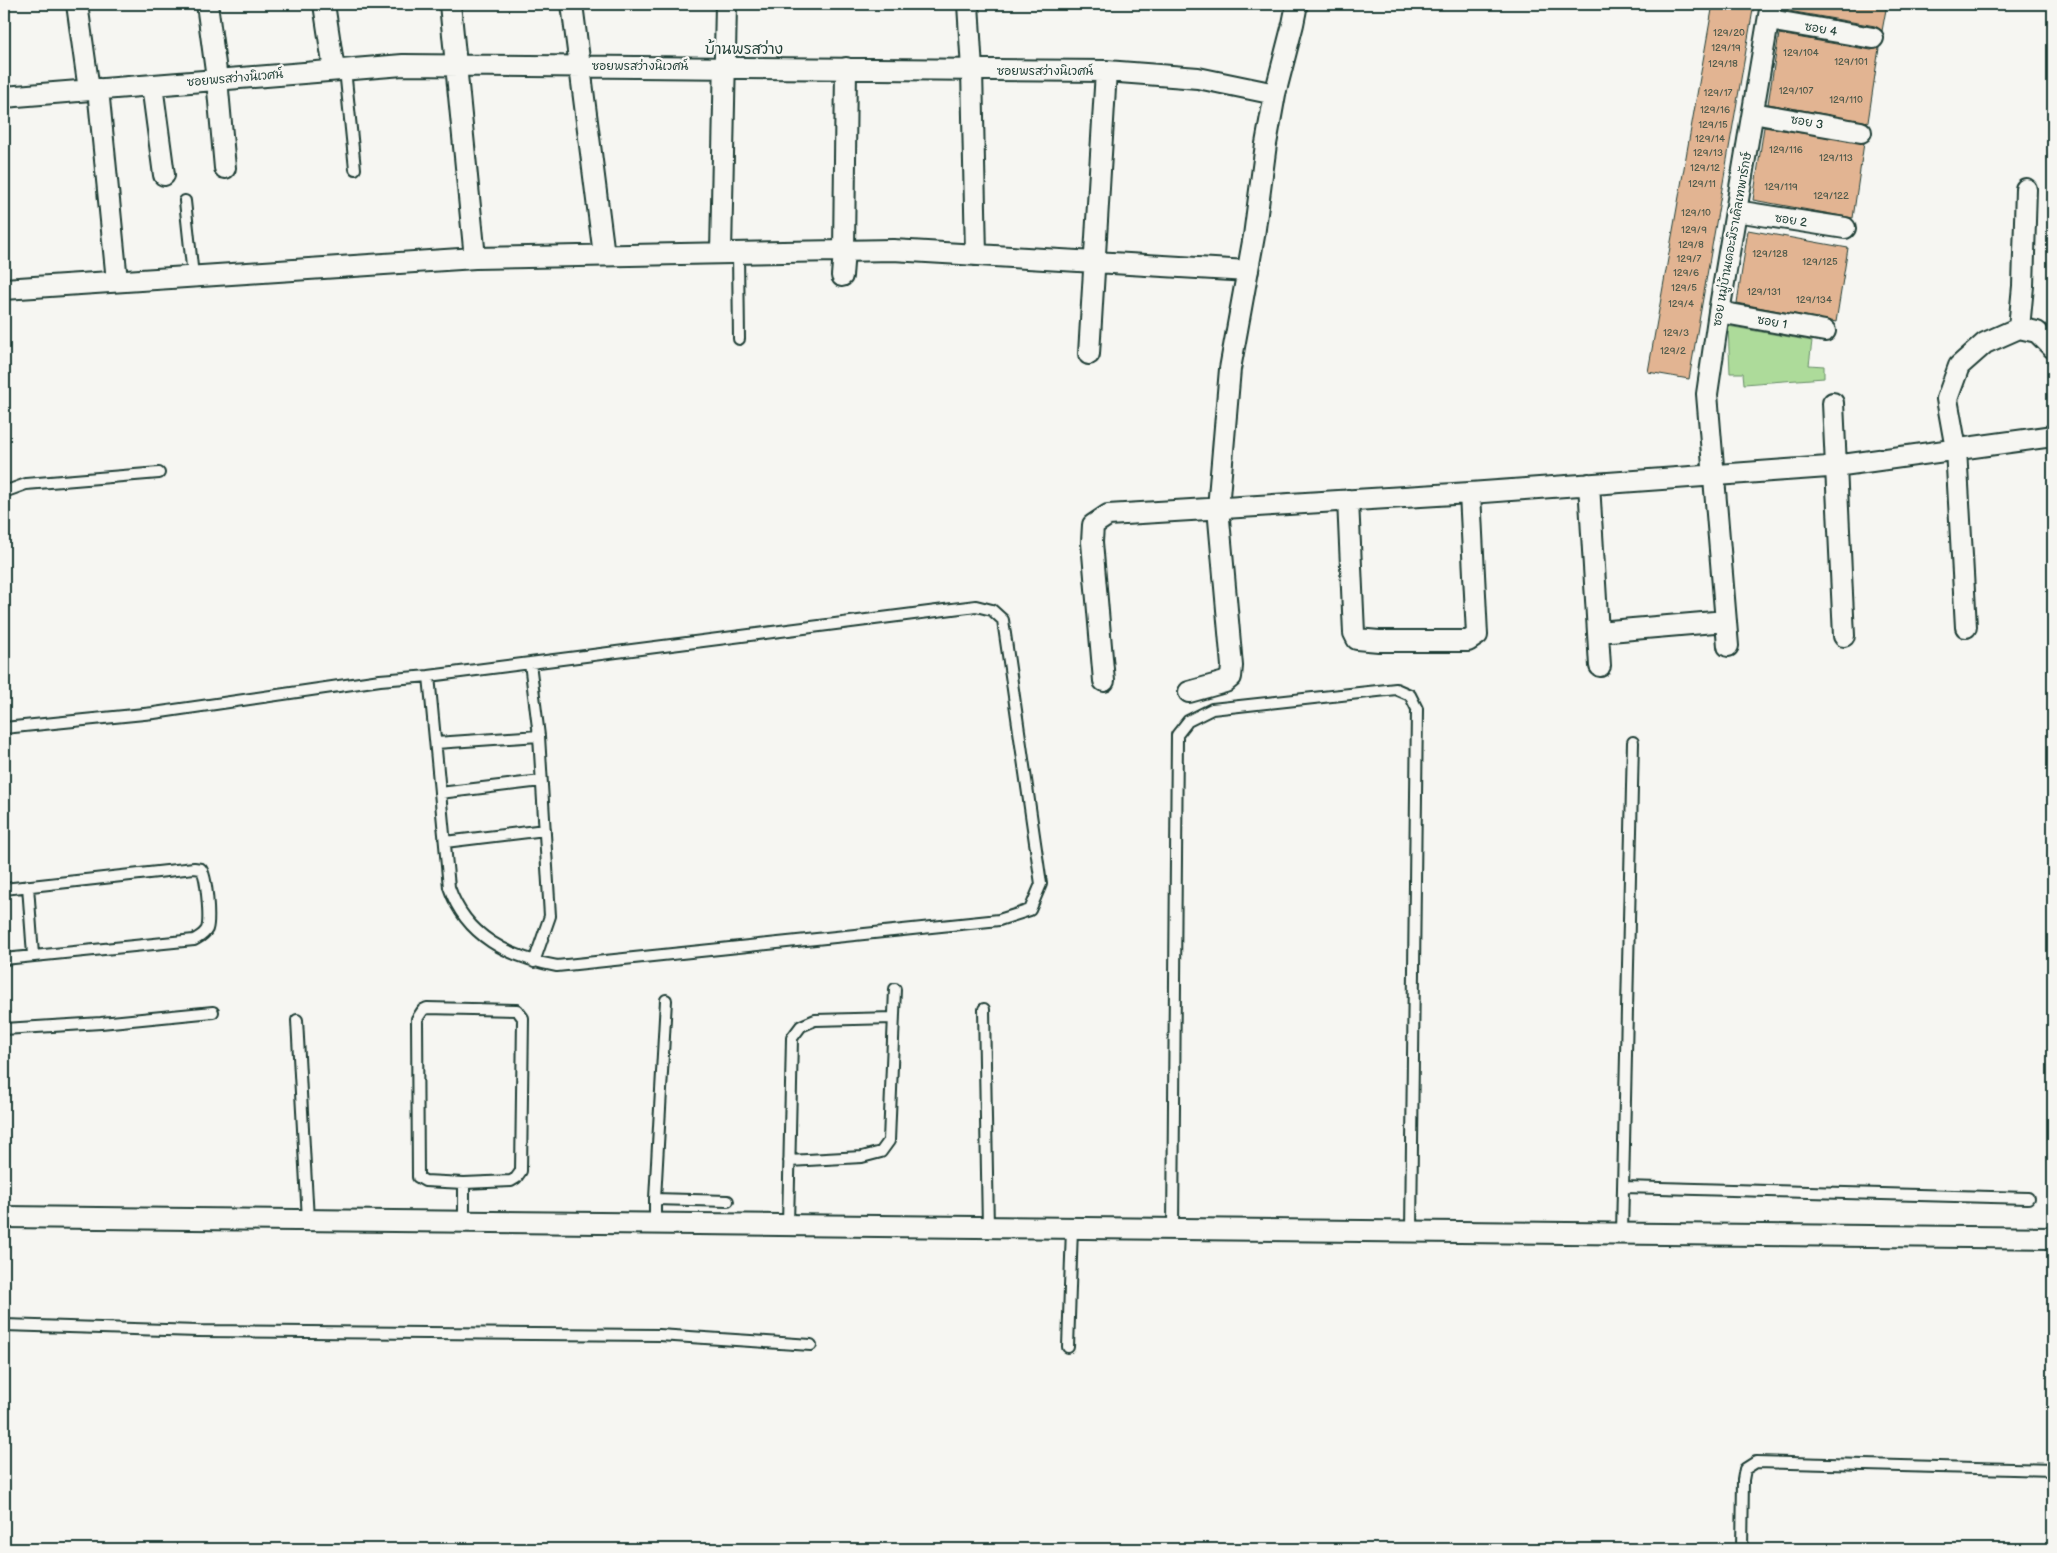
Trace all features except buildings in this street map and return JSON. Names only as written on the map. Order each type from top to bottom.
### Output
[{"type":"street","points":[[77,4],[94,90],[117,281]]},
{"type":"street","points":[[207,4],[217,79],[225,168]]},
{"type":"street","points":[[324,4],[339,70]]},
{"type":"street","points":[[450,4],[458,65],[475,258]]},
{"type":"street","points":[[572,4],[604,255]]},
{"type":"street","points":[[726,4],[730,253]]},
{"type":"street","points":[[968,4],[972,70],[976,255]]},
{"type":"street","points":[[1189,692],[1225,682],[1231,677],[1232,666],[1218,508],[1230,369],[1248,271],[1275,94],[1293,24],[1296,4]]},
{"type":"street","name":"ซอย 4","points":[[1770,12],[1874,38]]},
{"type":"street","name":"ซอย หมู่บ้านเดอะมิราเคิลเทพารักษ์","points":[[1728,646],[1707,394],[1719,312],[1770,12]]},
{"type":"street","name":"ซอยพรสว่างนิเวศน์","points":[[4,97],[403,65],[1106,71],[1198,78],[1275,94]]},
{"type":"street","points":[[842,276],[844,251],[846,68]]},
{"type":"street","points":[[1089,354],[1106,71]]},
{"type":"street","points":[[152,85],[164,175]]},
{"type":"street","name":"ซอย 3","points":[[1754,113],[1861,132]]},
{"type":"street","points":[[2026,189],[2023,286],[2037,329],[2053,348]]},
{"type":"street","name":"ซอย 2","points":[[1736,211],[1845,228]]},
{"type":"street","points":[[4,289],[475,258],[893,250],[1248,271]]},
{"type":"street","name":"ซอย 1","points":[[1719,312],[1826,331]]},
{"type":"street","points":[[1966,627],[1956,449],[1947,400],[1959,366],[1984,343],[2037,329]]},
{"type":"street","points":[[1833,403],[1844,636]]},
{"type":"street","points":[[1104,681],[1092,542],[1093,525],[1108,515],[1470,493],[1835,466],[2053,436]]},
{"type":"street","points":[[1588,484],[1600,666]]},
{"type":"street","points":[[1348,500],[1354,633],[1357,639],[1379,641],[1468,641],[1477,635],[1470,493]]},
{"type":"street","points":[[1598,632],[1726,622]]},
{"type":"street","points":[[4,1217],[2053,1238]]},
{"type":"lane","points":[[339,70],[355,169]]},
{"type":"lane","points":[[185,201],[193,276]]},
{"type":"lane","points":[[730,253],[739,339]]},
{"type":"lane","points":[[4,492],[26,484],[159,473]]},
{"type":"lane","points":[[4,728],[154,713],[380,680],[429,676],[976,606],[992,610],[1003,620],[1041,884],[1030,910],[999,920],[557,966],[534,962],[495,946],[470,924],[455,905],[449,887],[429,676]]},
{"type":"lane","points":[[530,663],[539,736],[550,916],[534,962]]},
{"type":"lane","points":[[1173,1229],[1177,736],[1188,721],[1212,709],[1396,689],[1410,695],[1417,709],[1411,1231]]},
{"type":"lane","points":[[436,743],[539,736]]},
{"type":"lane","points":[[1622,1233],[1634,742]]},
{"type":"lane","points":[[440,793],[541,781]]},
{"type":"lane","points":[[445,842],[545,830]]},
{"type":"lane","points":[[4,889],[194,868],[201,869],[206,883],[208,924],[206,931],[194,940],[4,959]]},
{"type":"lane","points":[[28,886],[33,955]]},
{"type":"lane","points":[[789,1161],[862,1157],[881,1152],[889,1141],[895,989]]},
{"type":"lane","points":[[655,1223],[666,1000]]},
{"type":"lane","points":[[428,1008],[517,1010],[524,1018],[521,1171],[511,1181],[464,1183],[425,1181],[418,1176],[417,1019],[422,1010],[428,1008]]},
{"type":"lane","points":[[984,1009],[988,1227]]},
{"type":"lane","points":[[4,1029],[101,1023],[213,1012]]},
{"type":"lane","points":[[788,1225],[792,1038],[801,1026],[815,1020],[893,1018]]},
{"type":"lane","points":[[297,1020],[308,1220]]},
{"type":"lane","points":[[464,1183],[464,1222]]},
{"type":"lane","points":[[1624,1188],[2028,1198]]},
{"type":"lane","points":[[655,1199],[728,1201]]},
{"type":"lane","points":[[1068,1347],[1072,1228]]},
{"type":"lane","points":[[4,1325],[198,1331],[658,1335],[811,1345]]},
{"type":"lane","points":[[1742,1549],[1743,1480],[1745,1469],[1756,1462],[2053,1470]]},
{"type":"green space","points":[[1728,326],[1812,341],[1809,365],[1824,366],[1824,378],[1744,384],[1743,373],[1730,373]]},
{"type":"district","name":"บ้านพรสว่าง","points":[[744,49]]}]
